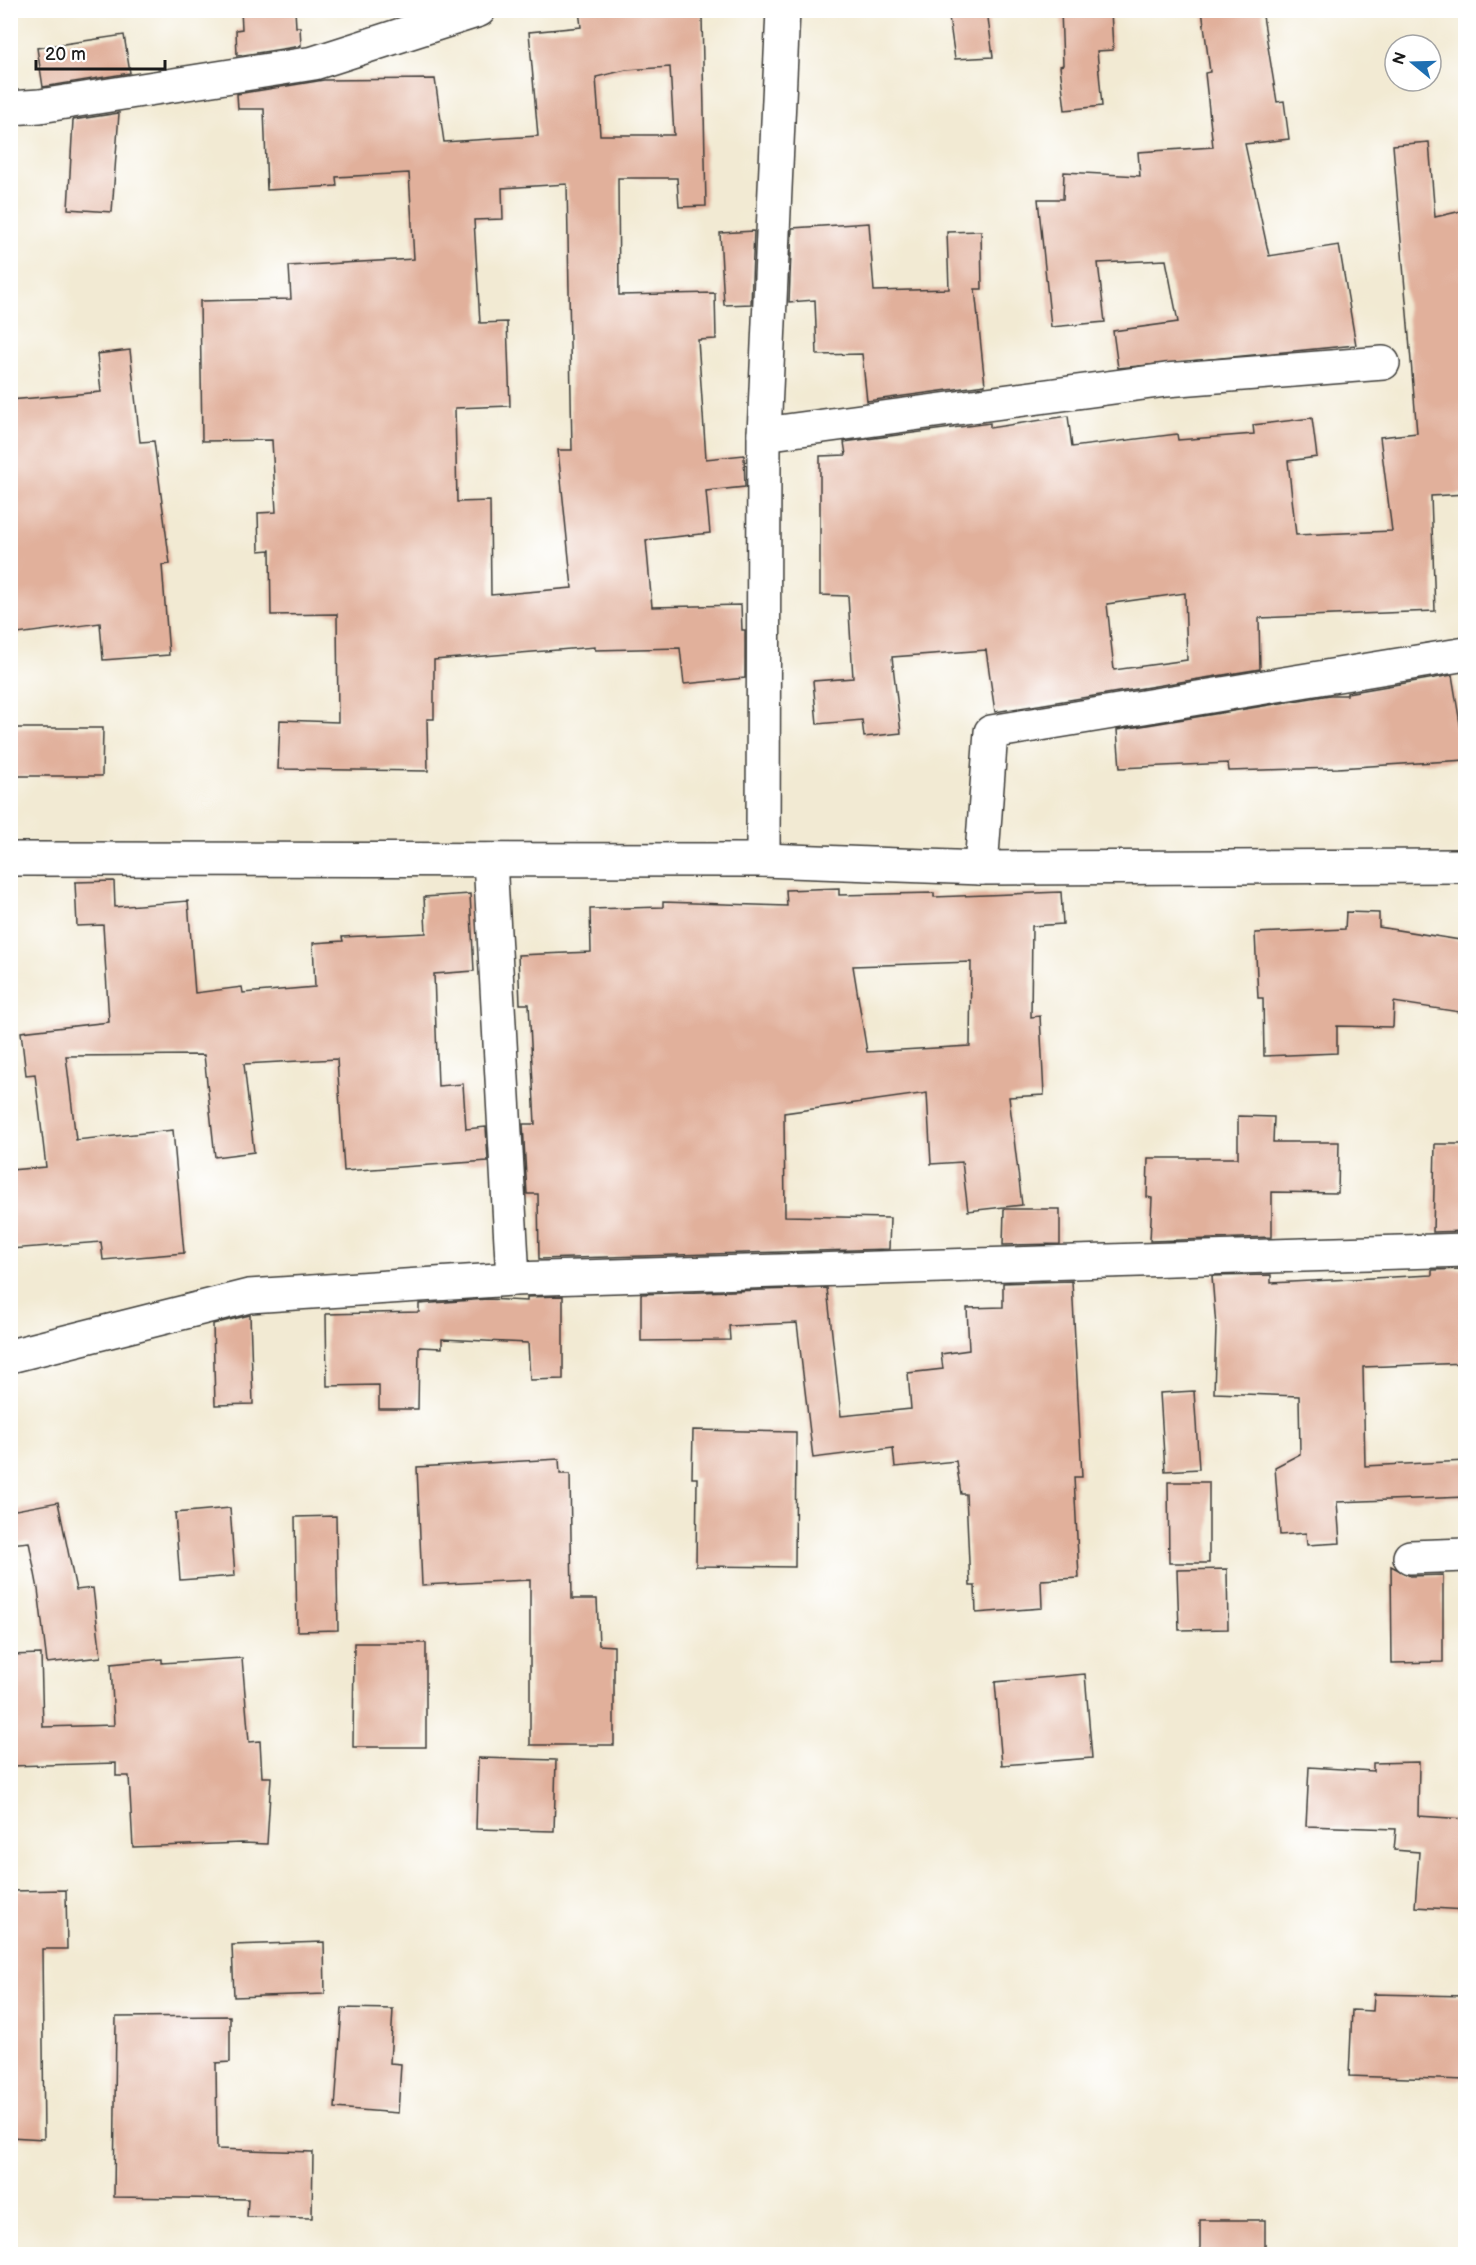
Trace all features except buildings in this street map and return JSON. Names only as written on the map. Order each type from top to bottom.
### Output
[{"type":"street","points":[[10,108],[40,106],[314,63],[479,10]]},
{"type":"street","points":[[762,860],[764,434],[783,10]]},
{"type":"street","points":[[764,434],[1166,380],[1383,363]]},
{"type":"street","points":[[981,868],[991,732],[1466,654]]},
{"type":"street","points":[[10,859],[762,860],[981,868],[1466,866]]},
{"type":"street","points":[[489,860],[513,1279]]},
{"type":"street","points":[[10,1356],[249,1296],[513,1279],[1466,1250]]},
{"type":"street","points":[[1410,1557],[1466,1555]]}]
